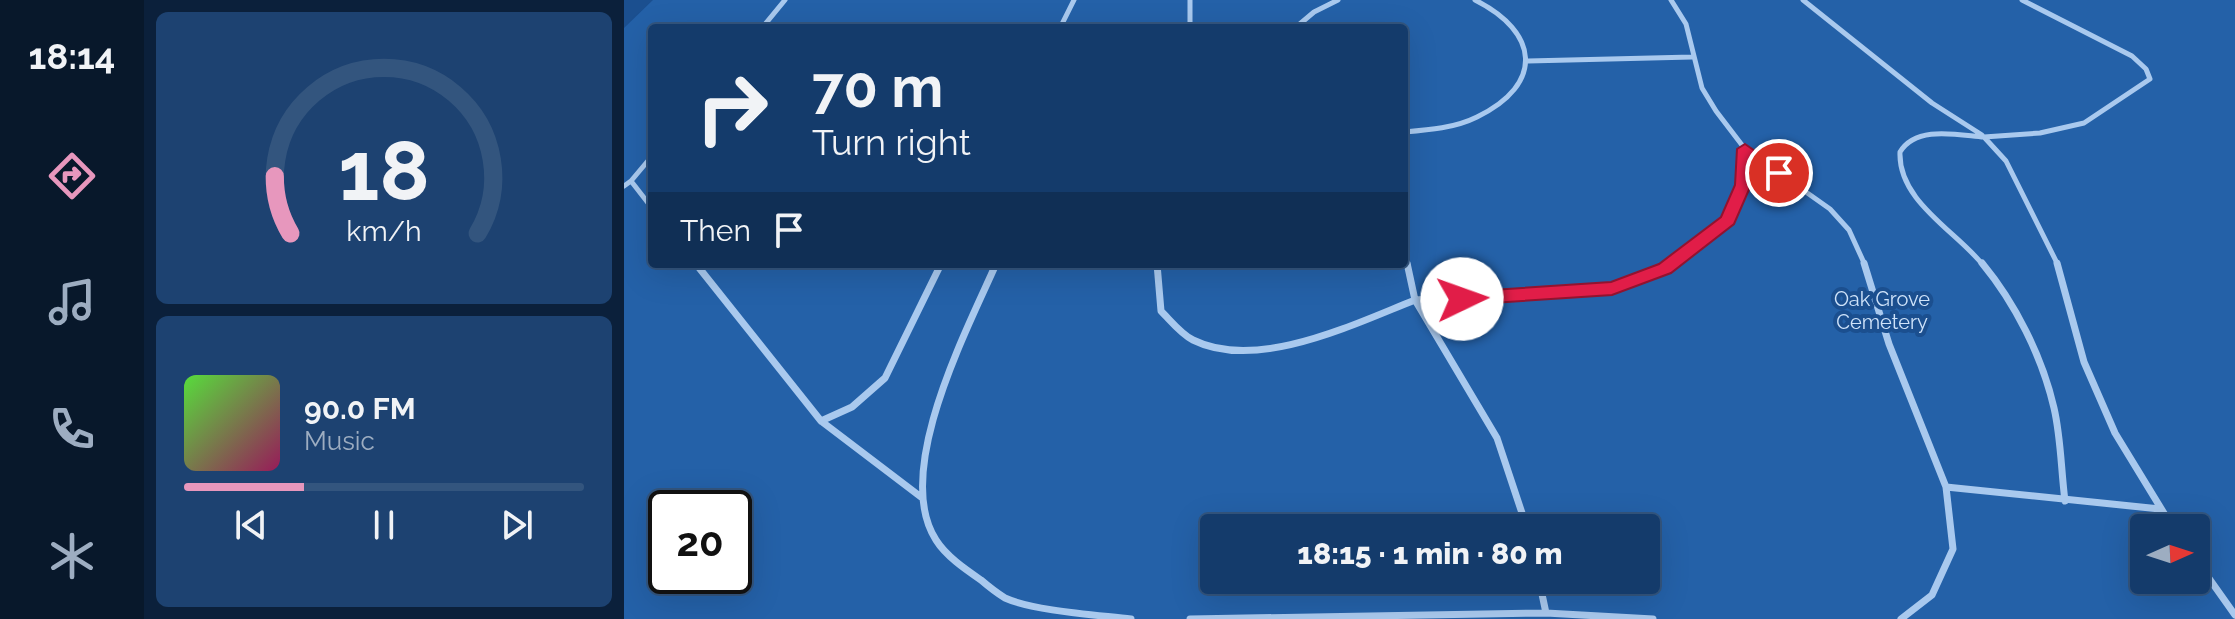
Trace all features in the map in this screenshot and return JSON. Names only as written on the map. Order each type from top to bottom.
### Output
[{"type":"lane","points":[[765,24],[785,0]]},
{"type":"lane","points":[[1062,24],[1074,0]]},
{"type":"lane","points":[[1190,0],[1190,24]]},
{"type":"lane","points":[[1300,24],[1314,12],[1338,0]]},
{"type":"lane","points":[[1408,132],[1441,129],[1477,118],[1504,102],[1522,82],[1528,61],[1523,37],[1506,17],[1475,0]]},
{"type":"lane","points":[[1671,0],[1686,24],[1702,88],[1745,149],[1830,209],[1849,230],[1861,252],[1889,344],[1946,487],[1953,549],[1932,595],[1901,619]]},
{"type":"lane","points":[[1803,0],[1932,103],[1984,137],[2006,161],[2060,268],[2084,362],[2115,433],[2163,514]]},
{"type":"lane","points":[[2022,0],[2132,56],[2146,69],[2150,79],[2084,123],[2040,133],[1984,137],[1923,134],[1909,139],[1900,151],[1900,168],[1911,190],[1975,254],[2023,327],[2054,408],[2065,501]]},
{"type":"lane","points":[[1528,61],[1692,57]]},
{"type":"lane","points":[[1157,268],[1161,311],[1194,341],[1238,353],[1289,345],[1415,300],[1612,288],[1665,268],[1728,220],[1743,185],[1745,149]]},
{"type":"lane","points":[[624,186],[648,161]]},
{"type":"lane","points":[[631,181],[648,203]]},
{"type":"lane","points":[[1408,266],[1415,300],[1497,438],[1522,514]]},
{"type":"lane","points":[[699,268],[821,421],[921,497]]},
{"type":"lane","points":[[821,421],[852,407],[885,378],[939,268]]},
{"type":"lane","points":[[994,268],[952,365],[927,437],[921,497],[935,539],[962,567],[1006,598],[1069,612],[1131,619]]},
{"type":"lane","points":[[1946,487],[2160,509]]},
{"type":"lane","points":[[2210,580],[2235,615]]},
{"type":"lane","points":[[1542,594],[1546,613]]},
{"type":"lane","points":[[1190,619],[1546,613],[1653,619]]},
{"type":"green space","name":"Oak Grove Cemetery","points":[[653,0],[2235,0],[2235,619],[624,619],[624,28]]},
{"type":"route","points":[[1462,299],[1612,288],[1665,268],[1728,220],[1743,185],[1745,149],[1779,173]]}]
